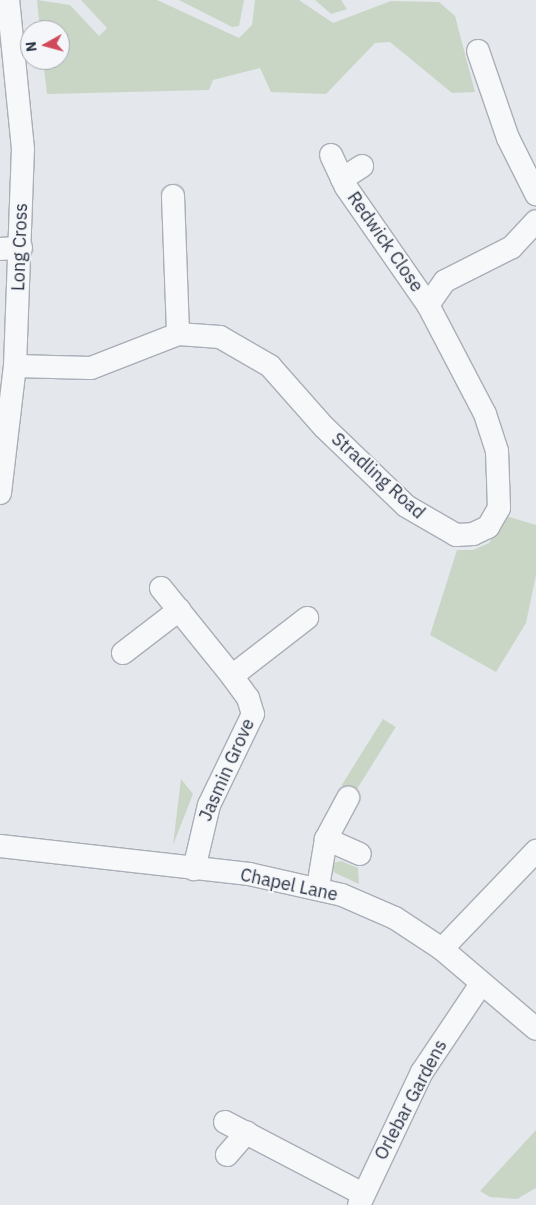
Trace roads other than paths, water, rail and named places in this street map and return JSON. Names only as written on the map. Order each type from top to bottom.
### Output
[{"type":"street","name":"Long Cross","points":[[0,493],[15,366],[10,248],[23,149],[8,0]]},
{"type":"street","points":[[478,51],[508,138],[536,194]]},
{"type":"street","name":"Redwick Close","points":[[331,155],[342,179],[428,305]]},
{"type":"street","name":"Redwick Close","points":[[342,179],[362,166]]},
{"type":"street","points":[[168,205],[178,334]]},
{"type":"street","points":[[428,305],[445,281],[507,250],[536,221]]},
{"type":"street","name":"Stradling Road","points":[[15,366],[91,368],[178,334],[214,335],[260,358],[406,506],[456,535],[472,534],[488,527],[498,508],[497,451],[485,414],[428,305]]},
{"type":"street","name":"Jasmin Grove","points":[[161,588],[232,676],[252,706],[252,722],[209,805],[194,869]]},
{"type":"street","points":[[123,653],[179,610]]},
{"type":"street","points":[[232,676],[306,618]]},
{"type":"street","points":[[318,887],[326,839],[348,798]]},
{"type":"street","points":[[536,834],[530,843],[536,846]]},
{"type":"street","points":[[326,839],[360,854]]},
{"type":"street","name":"Chapel Lane","points":[[0,846],[194,869],[318,887],[369,905],[442,949],[536,1029]]},
{"type":"street","points":[[442,949],[536,851]]},
{"type":"street","name":"Orlebar Gardens","points":[[225,1122],[247,1132],[361,1200],[422,1072],[481,984]]},
{"type":"street","points":[[227,1156],[247,1132]]}]
